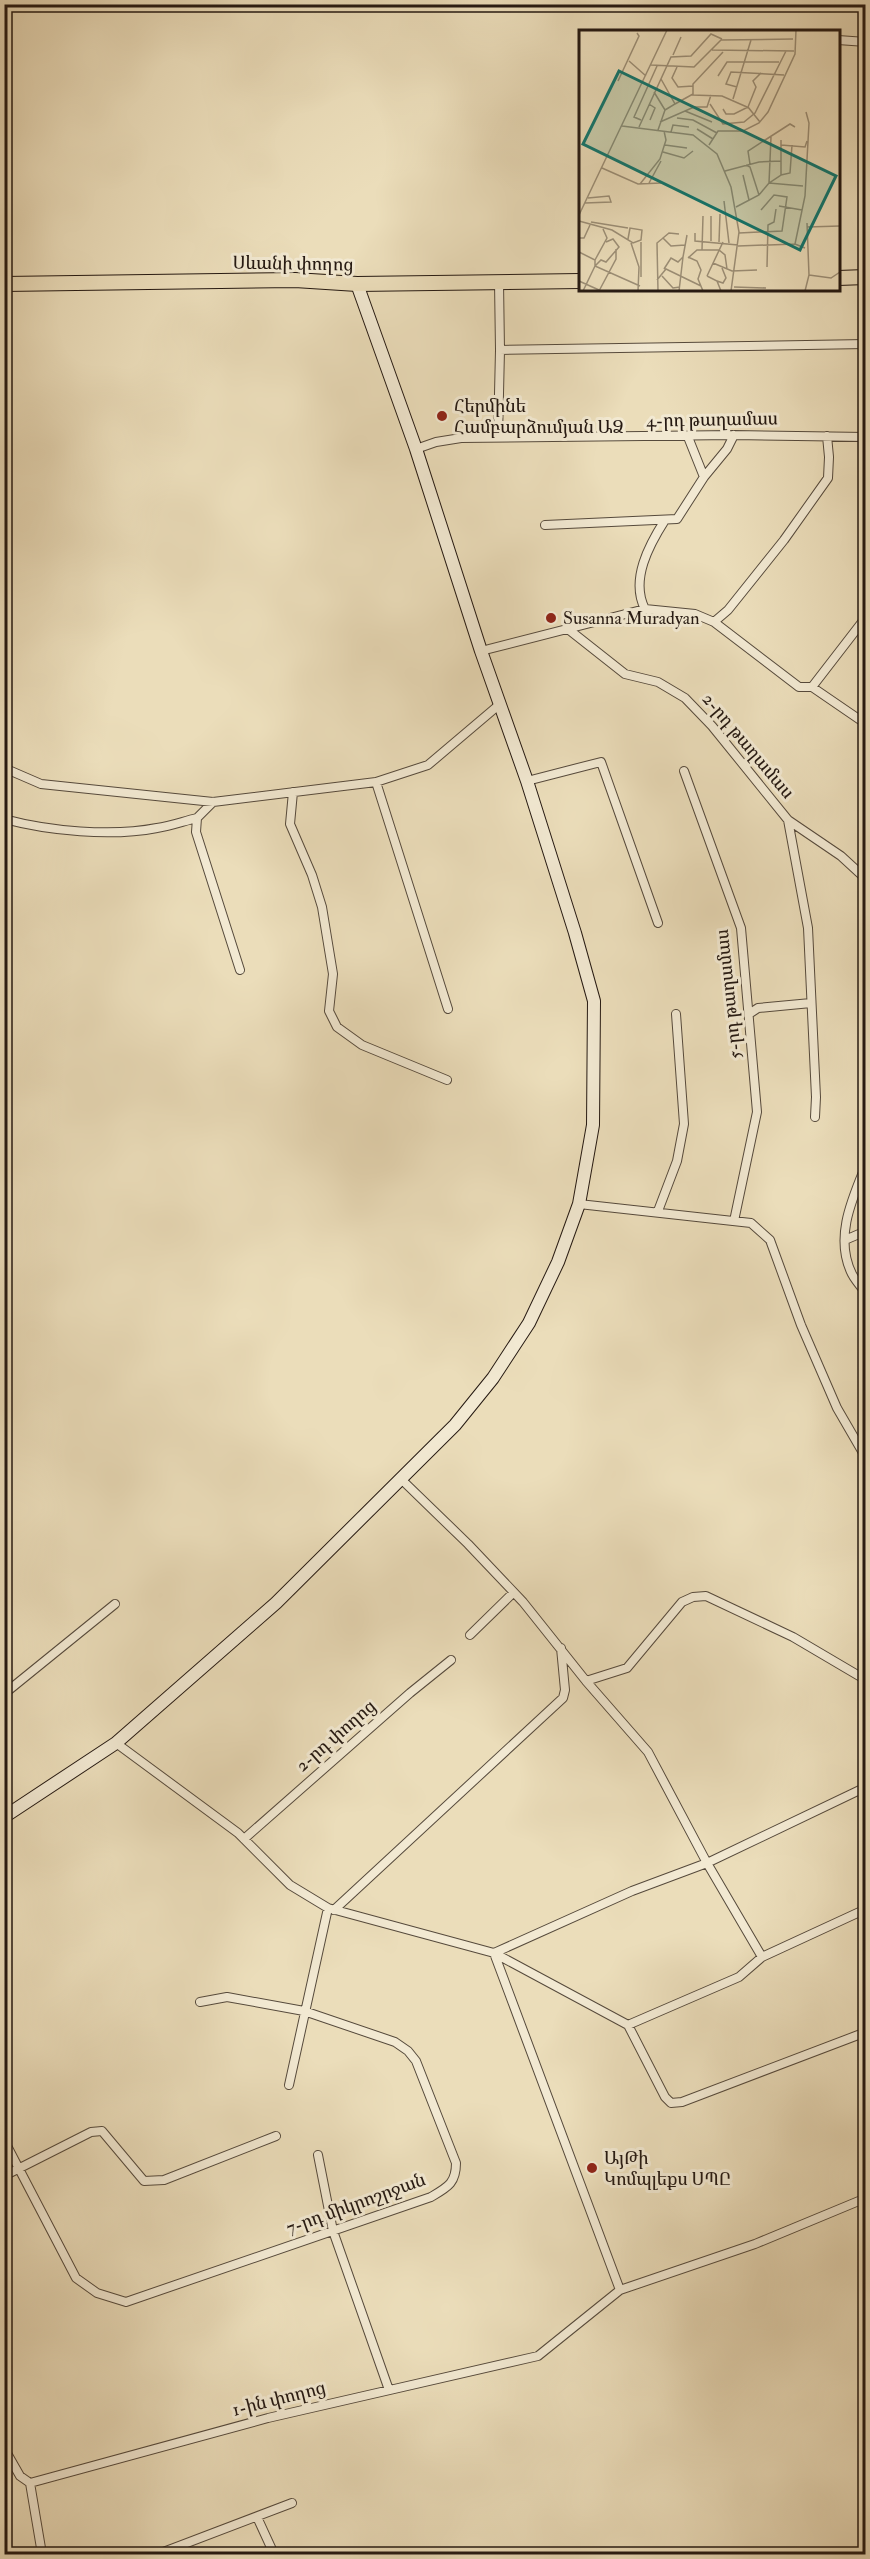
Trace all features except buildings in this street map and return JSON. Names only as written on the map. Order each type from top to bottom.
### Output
[{"type":"main road","points":[[840,278],[866,277]]},
{"type":"main road","name":"Սևանի փողոց","points":[[4,284],[295,280],[357,284],[579,281]]},
{"type":"main road","points":[[4,1817],[116,1743],[276,1603],[455,1425],[493,1378],[529,1323],[558,1262],[579,1204],[593,1125],[594,1001],[527,781],[481,651],[416,449],[357,284]]},
{"type":"street","points":[[840,40],[866,42]]},
{"type":"street","points":[[498,437],[500,282]]},
{"type":"street","points":[[500,350],[866,344]]},
{"type":"street","points":[[545,525],[677,519],[704,477],[727,449],[734,435]]},
{"type":"street","points":[[714,622],[728,610],[784,540],[828,478],[830,457],[827,436]]},
{"type":"street","name":"4-րդ թաղամաս","points":[[416,449],[436,442],[461,438],[866,436]]},
{"type":"street","points":[[688,437],[704,477]]},
{"type":"street","points":[[645,609],[639,589],[643,562],[664,520]]},
{"type":"street","points":[[481,651],[645,609],[695,614],[714,622],[799,687],[812,687],[866,724]]},
{"type":"street","points":[[812,687],[866,617]]},
{"type":"street","name":"2-րդ թաղամաս","points":[[568,629],[625,674],[658,682],[685,698],[712,726],[788,820],[841,856],[866,879]]},
{"type":"street","points":[[4,768],[41,784],[213,802],[376,782],[428,765],[500,704]]},
{"type":"street","points":[[527,781],[562,770],[601,762],[658,923]]},
{"type":"street","name":"5-րդ թաղամաս","points":[[684,771],[741,928],[757,1112],[734,1221]]},
{"type":"street","points":[[376,782],[448,1009]]},
{"type":"street","points":[[293,792],[290,824],[312,875],[322,907],[333,974],[329,1001],[329,1011],[333,1019],[338,1027],[362,1046],[447,1080]]},
{"type":"street","points":[[4,819],[33,827],[108,832],[156,829],[198,818],[213,802]]},
{"type":"street","points":[[198,818],[196,832],[204,861],[240,970]]},
{"type":"street","points":[[788,820],[808,928],[815,1118]]},
{"type":"street","points":[[749,1014],[758,1008],[812,1003]]},
{"type":"street","points":[[658,1211],[677,1161],[684,1124],[676,1014]]},
{"type":"street","points":[[866,1165],[847,1212],[845,1240],[852,1274],[866,1293]]},
{"type":"street","points":[[579,1204],[751,1222],[770,1240],[801,1326],[837,1408],[866,1458]]},
{"type":"street","points":[[845,1240],[866,1231]]},
{"type":"street","points":[[402,1480],[468,1544],[513,1593],[648,1752],[707,1863],[762,1957]]},
{"type":"street","points":[[470,1635],[513,1593]]},
{"type":"street","points":[[586,1681],[627,1668],[682,1602],[693,1596],[706,1596],[793,1637],[866,1680]]},
{"type":"street","points":[[4,1694],[115,1604]]},
{"type":"street","points":[[289,2085],[304,2011],[331,1909],[563,1698],[565,1690],[561,1648]]},
{"type":"street","name":"2-րդ փողոց","points":[[244,1839],[410,1693],[451,1660]]},
{"type":"street","points":[[116,1743],[244,1839],[290,1885],[331,1909],[494,1953],[628,2025],[665,2097],[671,2103],[682,2102],[866,2032]]},
{"type":"street","points":[[494,1953],[632,1891],[707,1863],[866,1787]]},
{"type":"street","points":[[628,2025],[739,1977],[762,1957],[866,1909]]},
{"type":"street","points":[[494,1953],[620,2290],[755,2244],[866,2198]]},
{"type":"street","name":"7-րդ միկրոշրջան","points":[[4,2140],[76,2278],[97,2293],[126,2302],[431,2197],[450,2186],[456,2176],[456,2163],[416,2061],[408,2051],[395,2042],[304,2011],[227,1997],[200,2002]]},
{"type":"street","points":[[4,2176],[91,2132],[102,2131],[144,2181],[164,2180],[276,2136]]},
{"type":"street","points":[[318,2155],[333,2231],[389,2390]]},
{"type":"street","name":"1-ին փողոց","points":[[30,2483],[268,2418],[538,2356],[620,2290]]},
{"type":"street","points":[[4,2448],[20,2476],[30,2483],[42,2554]]},
{"type":"street","points":[[158,2554],[292,2503]]},
{"type":"street","points":[[257,2517],[274,2554]]},
{"type":"place","name":"Հերմինե Համբարձումյան ԱՁ","points":[[442,416]]},
{"type":"place","name":"Susanna Muradyan","points":[[551,618]]},
{"type":"place","name":"ԱյԹի Կոմպլեքս ՍՊԸ","points":[[592,2168]]}]
